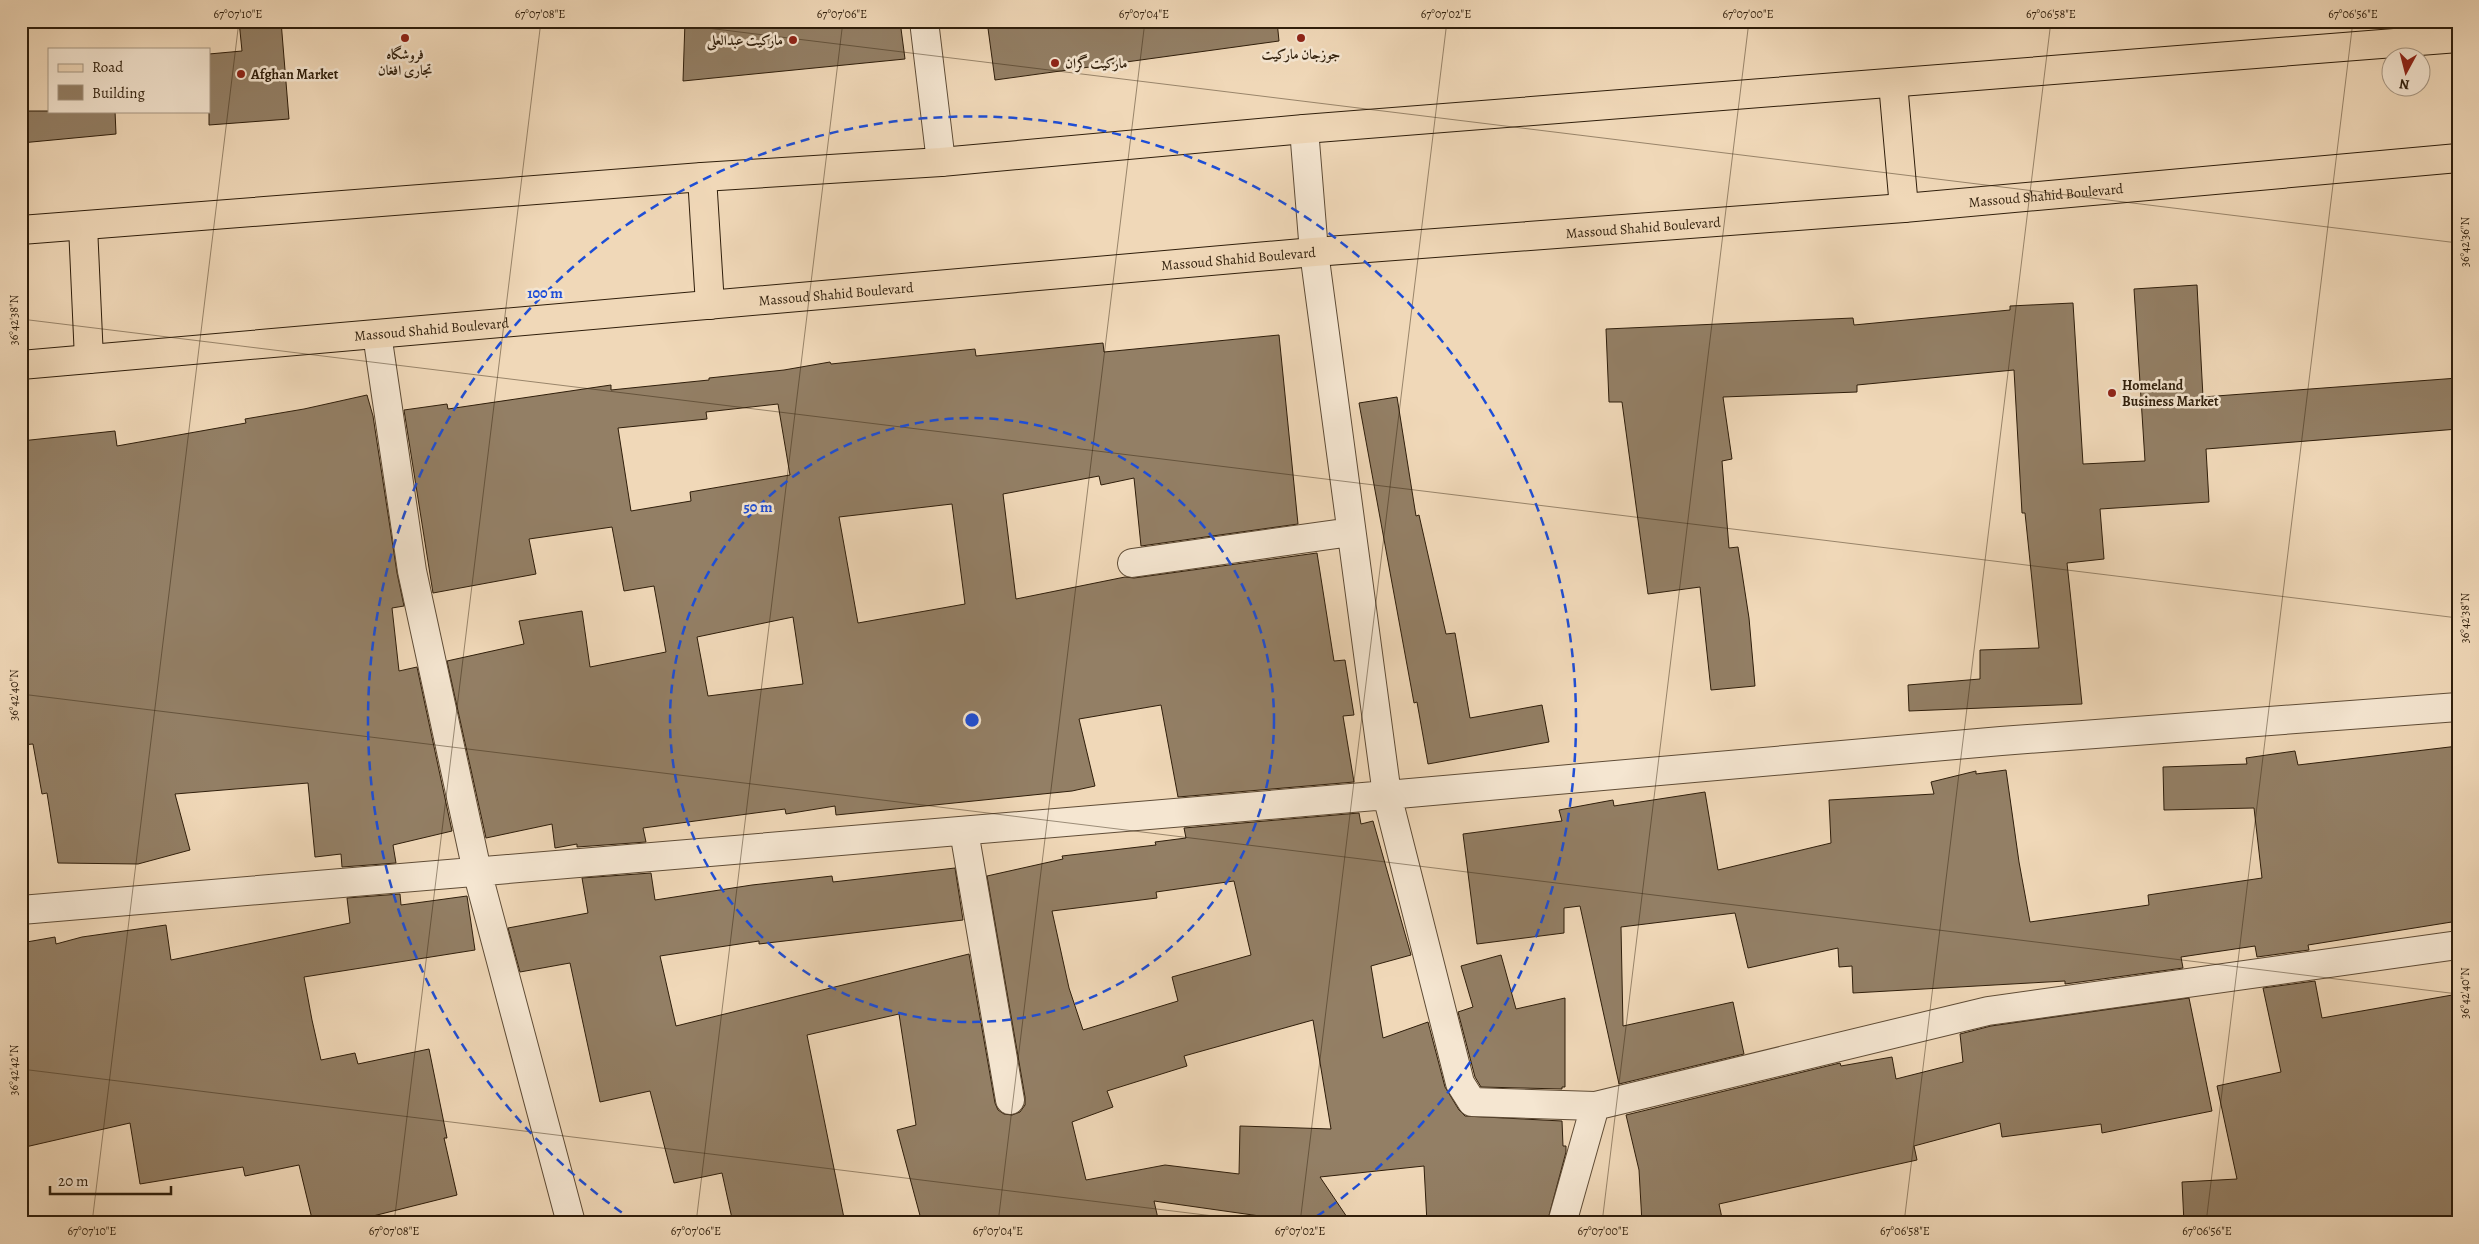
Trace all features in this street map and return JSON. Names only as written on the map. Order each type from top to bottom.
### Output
[{"type":"main road","points":[[21,230],[702,177],[941,162],[1304,129],[2458,38]]},
{"type":"main road","points":[[1893,83],[1904,208]]},
{"type":"main road","name":"Massoud Shahid Boulevard","points":[[21,365],[1314,252],[1904,208],[2458,158]]},
{"type":"main road","points":[[702,177],[710,305]]},
{"type":"main road","points":[[83,226],[89,359]]},
{"type":"street","points":[[924,21],[941,162]]},
{"type":"street","points":[[1304,129],[1314,252],[1387,795],[1460,1083],[1472,1102],[1595,1106],[1988,1011],[2458,945]]},
{"type":"street","points":[[377,334],[412,571],[478,871],[571,1223]]},
{"type":"street","points":[[1132,563],[1352,532]]},
{"type":"street","points":[[21,910],[1387,795],[2000,741],[2458,707]]},
{"type":"street","points":[[964,831],[1010,1100]]},
{"type":"street","points":[[1562,1223],[1595,1106]]},
{"type":"building","points":[[239,21],[281,21],[289,119],[209,125],[210,54],[242,51]]},
{"type":"building","name":"مارکیت عبدالعلی","points":[[685,21],[900,21],[905,59],[683,81]]},
{"type":"building","name":"مارکیت گران","points":[[987,21],[1277,21],[1279,41],[995,80]]},
{"type":"building","points":[[21,111],[115,112],[116,134],[21,143]]},
{"type":"building","points":[[2197,285],[2203,397],[2458,378],[2458,429],[2206,449],[2209,502],[2100,509],[2104,559],[2067,563],[2082,704],[1909,711],[1908,685],[1980,679],[1980,650],[2039,648],[2025,513],[2022,513],[2014,370],[1857,385],[1857,392],[1723,397],[1732,459],[1722,461],[1729,548],[1738,547],[1749,618],[1755,686],[1711,690],[1700,587],[1648,594],[1622,402],[1609,402],[1606,329],[1853,318],[1854,325],[2010,310],[2010,306],[2073,303],[2083,464],[2145,461],[2134,289]]},
{"type":"building","points":[[1279,335],[1298,524],[1141,546],[1134,478],[1101,485],[1099,476],[1003,494],[1016,599],[1125,577],[1134,578],[1317,553],[1334,661],[1345,660],[1354,715],[1343,716],[1354,782],[1178,797],[1161,705],[1079,719],[1095,786],[1072,791],[836,815],[835,806],[786,814],[785,809],[643,828],[646,842],[577,847],[577,844],[555,848],[552,824],[486,838],[447,661],[524,644],[519,621],[582,611],[590,667],[666,652],[654,586],[624,591],[612,527],[529,539],[536,574],[433,593],[404,410],[447,404],[448,409],[611,385],[611,390],[709,380],[709,378],[784,370],[830,362],[831,364],[975,349],[976,356],[1103,343],[1104,352]],"holes":[[[778,404],[790,475],[690,492],[691,501],[631,511],[618,428],[707,419],[706,412]],[[952,504],[965,604],[858,623],[839,517]],[[793,617],[803,684],[708,696],[697,637]]]},
{"type":"building","points":[[367,395],[373,416],[397,573],[404,606],[392,608],[399,671],[417,667],[452,831],[393,845],[396,863],[342,867],[341,854],[315,857],[308,783],[175,794],[190,850],[138,864],[58,863],[47,793],[42,794],[33,744],[21,745],[21,441],[115,431],[117,446],[246,423],[245,419],[304,409]]},
{"type":"building","points":[[1397,397],[1416,516],[1419,515],[1446,634],[1455,633],[1470,718],[1542,705],[1549,742],[1428,764],[1417,702],[1414,703],[1359,403]]},
{"type":"building","points":[[2458,746],[2458,921],[2308,945],[2309,950],[2257,957],[2255,946],[2181,957],[2183,968],[2065,984],[2065,981],[1853,993],[1852,966],[1839,967],[1838,948],[1748,968],[1735,913],[1621,927],[1623,1026],[1733,1002],[1744,1054],[1619,1084],[1580,906],[1564,908],[1564,933],[1477,944],[1463,834],[1562,821],[1559,810],[1613,800],[1614,806],[1705,792],[1718,870],[1831,843],[1829,800],[1934,794],[1931,782],[1976,771],[1976,774],[2006,770],[2019,862],[2030,922],[2149,905],[2148,895],[2262,878],[2254,808],[2164,810],[2163,767],[2247,764],[2246,758],[2295,751],[2298,765]]},
{"type":"building","points":[[1359,813],[1361,824],[1373,821],[1411,955],[1371,966],[1383,1038],[1428,1022],[1445,1087],[1459,1110],[1465,1116],[1562,1121],[1563,1146],[1566,1146],[1566,1152],[1547,1223],[1427,1223],[1424,1166],[1320,1177],[1351,1223],[1309,1223],[1154,1201],[1159,1223],[922,1223],[897,1130],[916,1125],[899,1014],[807,1035],[845,1223],[733,1223],[722,1173],[674,1183],[650,1091],[600,1102],[570,963],[520,972],[508,928],[588,913],[582,878],[651,873],[655,900],[752,885],[832,876],[833,882],[955,868],[963,920],[759,944],[759,941],[660,956],[676,1026],[969,954],[995,1103],[998,1110],[1004,1114],[1012,1115],[1020,1112],[1025,1105],[1025,1097],[987,876],[1063,859],[1062,856],[1156,845],[1155,842],[1186,838],[1184,828]],"holes":[[[1234,881],[1251,955],[1172,977],[1178,1001],[1083,1030],[1069,988],[1052,911],[1157,898],[1156,892]],[[1313,1020],[1331,1129],[1240,1126],[1239,1174],[1165,1165],[1086,1180],[1072,1122],[1113,1107],[1107,1091],[1187,1066],[1184,1056]]]},
{"type":"building","points":[[400,894],[401,905],[467,896],[475,950],[304,977],[312,1020],[321,1060],[355,1053],[358,1064],[429,1049],[447,1138],[444,1138],[457,1195],[345,1223],[313,1223],[299,1165],[245,1176],[243,1167],[140,1184],[130,1123],[21,1148],[21,943],[55,937],[56,944],[82,937],[166,925],[171,960],[350,923],[347,898]]},
{"type":"building","points":[[1501,955],[1516,1009],[1565,998],[1565,1087],[1562,1087],[1562,1089],[1481,1087],[1475,1077],[1458,1012],[1473,1007],[1461,966]]},
{"type":"building","points":[[2315,981],[2322,1018],[2458,994],[2458,1223],[2184,1223],[2182,1182],[2237,1179],[2217,1086],[2281,1072],[2263,988]]},
{"type":"building","points":[[2189,998],[2212,1111],[2102,1133],[2101,1124],[2002,1137],[2000,1123],[1914,1146],[1917,1160],[1719,1204],[1723,1223],[1642,1223],[1639,1170],[1626,1115],[1840,1063],[1841,1066],[1892,1057],[1896,1079],[1963,1062],[1960,1034],[1991,1026]]},
{"type":"place","name":"فروشگاه تجاری افغان","points":[[405,38]]},
{"type":"place","name":"جوزجان مارکیت","points":[[1301,38]]},
{"type":"place","name":"مارکیت عبدالعلی","points":[[793,40]]},
{"type":"place","name":"مارکیت گران","points":[[1055,63]]},
{"type":"place","name":"Afghan Market","points":[[241,74]]},
{"type":"place","name":"Homeland Business Market","points":[[2112,393]]}]
